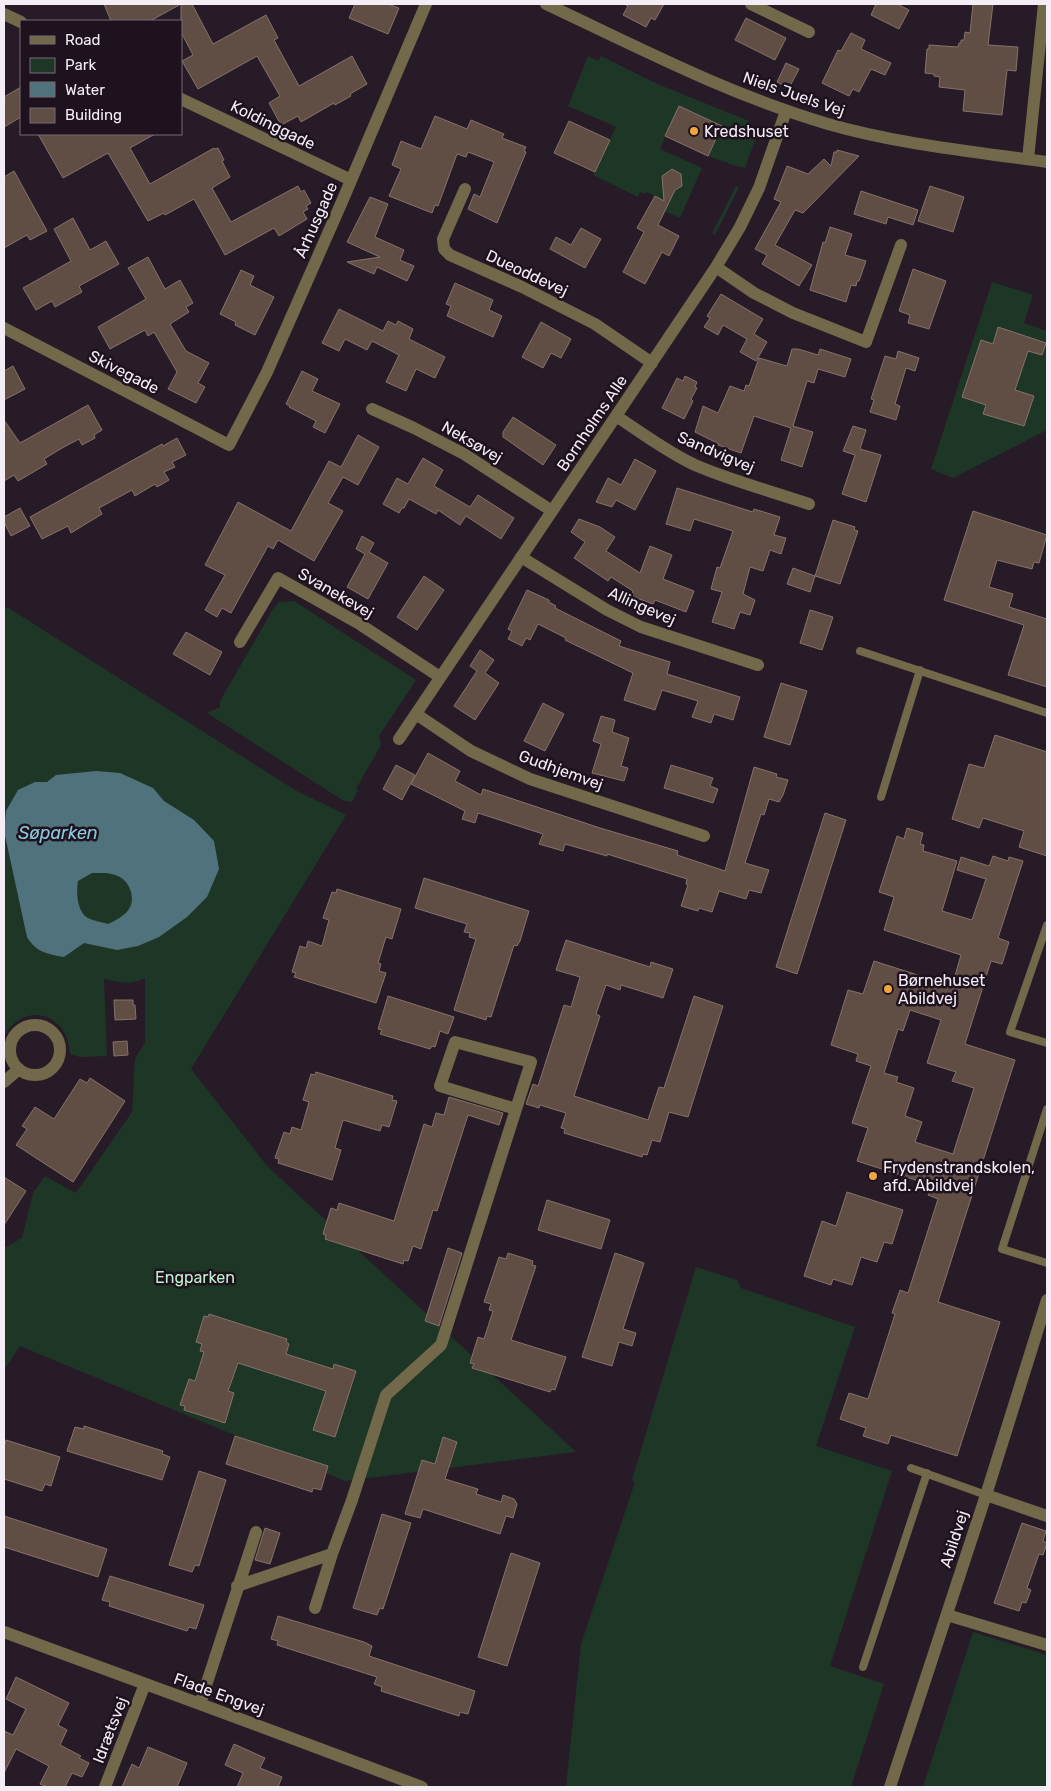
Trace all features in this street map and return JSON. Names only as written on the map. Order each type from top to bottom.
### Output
[{"type":"street","name":"Århusgade","points":[[228,445],[266,372],[426,4]]},
{"type":"street","name":"Niels Juels Vej","points":[[546,4],[709,81],[786,111],[829,124],[905,141],[1047,162]]},
{"type":"street","points":[[751,4],[809,32]]},
{"type":"street","points":[[1028,159],[1043,63],[1044,4]]},
{"type":"street","points":[[4,14],[20,22]]},
{"type":"street","name":"Koldinggade","points":[[182,99],[351,180]]},
{"type":"street","name":"Bornholms Alle","points":[[399,739],[716,267],[740,227],[759,188],[786,111]]},
{"type":"street","name":"Dueoddevej","points":[[465,189],[442,239],[444,249],[450,255],[522,286],[595,324],[652,363]]},
{"type":"street","points":[[716,267],[754,293],[793,313],[866,342],[901,246]]},
{"type":"street","name":"Skivegade","points":[[4,328],[228,445]]},
{"type":"street","name":"Neksøvej","points":[[372,409],[464,454],[552,511]]},
{"type":"street","name":"Sandvigvej","points":[[616,416],[670,452],[694,464],[726,477],[809,504]]},
{"type":"street","name":"Allingevej","points":[[522,557],[607,610],[641,627],[758,665]]},
{"type":"street","name":"Svanekevej","points":[[240,642],[278,578],[358,622],[440,677]]},
{"type":"street","name":"Gudhjemvej","points":[[416,714],[471,751],[530,779],[704,836]]},
{"type":"street","points":[[39,1025],[53,1032],[58,1037],[61,1051],[59,1059],[49,1071],[33,1075],[19,1069],[10,1055],[12,1039],[23,1027],[39,1025]]},
{"type":"street","points":[[315,1608],[386,1394],[442,1345],[531,1062],[455,1042],[440,1086],[516,1109]]},
{"type":"street","points":[[4,1082],[19,1069]]},
{"type":"street","name":"Abildvej","points":[[890,1787],[986,1495],[1047,1300]]},
{"type":"street","points":[[986,1495],[1047,1516]]},
{"type":"street","points":[[200,1704],[256,1532]]},
{"type":"street","points":[[237,1586],[332,1554]]},
{"type":"street","points":[[947,1615],[1047,1645]]},
{"type":"street","name":"Flade Engvej","points":[[4,1632],[422,1787]]},
{"type":"street","name":"Idrætsvej","points":[[105,1787],[145,1684]]},
{"type":"lane","points":[[860,650],[1047,713]]},
{"type":"lane","points":[[881,797],[920,670]]},
{"type":"lane","points":[[1047,925],[1010,1032],[1047,1043]]},
{"type":"lane","points":[[1047,1109],[1002,1249],[1047,1263]]},
{"type":"lane","points":[[911,1468],[986,1495]]},
{"type":"lane","points":[[863,1667],[927,1473]]},
{"type":"green space","points":[[588,56],[598,61],[601,56],[655,83],[749,121],[755,140],[745,168],[708,156],[722,126],[679,106],[660,149],[702,168],[680,218],[665,211],[668,203],[647,192],[646,194],[640,192],[638,197],[593,175],[616,127],[568,106]]},
{"type":"green space","points":[[736,186],[739,187],[715,235],[712,233]]},
{"type":"green space","points":[[992,282],[1033,295],[1024,323],[1047,331],[1047,430],[953,478],[931,469]]},
{"type":"green space","points":[[294,601],[416,680],[379,736],[381,745],[356,789],[358,790],[352,802],[344,801],[207,713],[220,707],[220,701],[273,609],[279,602]]},
{"type":"green space","name":"Engparken","points":[[7,607],[295,790],[346,815],[191,1069],[268,1167],[576,1452],[345,1481],[20,1346],[4,1370],[4,1248],[22,1238],[33,1193],[45,1176],[76,1193],[132,1112],[135,1059],[145,1042],[145,978],[129,983],[104,979],[107,1056],[80,1057],[70,1054],[62,1029],[54,1021],[44,1016],[34,1015],[23,1018],[13,1025],[4,1036],[4,612]]},
{"type":"green space","points":[[696,1267],[737,1280],[741,1288],[855,1327],[816,1446],[892,1471],[830,1666],[884,1684],[851,1787],[566,1787],[581,1644],[635,1482],[632,1480]]},
{"type":"green space","points":[[973,1632],[1047,1655],[1047,1787],[923,1787]]},
{"type":"water","name":"Søparken","points":[[96,771],[120,773],[153,788],[164,801],[194,820],[214,841],[219,869],[207,897],[187,917],[159,937],[138,946],[117,950],[84,943],[64,957],[47,953],[34,946],[27,937],[4,831],[6,811],[18,790],[35,782],[47,782],[56,775]],"holes":[[[92,873],[117,875],[123,879],[130,889],[132,901],[128,911],[108,924],[88,918],[79,907],[78,881]]]},
{"type":"building","points":[[104,4],[181,4],[152,20],[111,20]]},
{"type":"building","points":[[181,4],[192,4],[213,44],[266,15],[278,38],[274,40],[299,86],[352,56],[367,84],[350,94],[351,96],[335,105],[334,103],[301,122],[298,116],[281,125],[269,103],[280,96],[257,56],[198,89],[182,61],[193,55],[182,34]]},
{"type":"building","points":[[355,4],[388,4],[399,8],[388,34],[349,18]]},
{"type":"building","points":[[624,4],[664,4],[655,20],[651,18],[646,27],[623,15],[628,6]]},
{"type":"building","points":[[876,4],[897,4],[909,10],[899,29],[871,15]]},
{"type":"building","points":[[973,4],[993,4],[988,45],[1018,47],[1016,71],[1007,70],[1002,115],[963,111],[965,90],[939,87],[940,77],[925,73],[929,45],[958,47],[961,40],[964,40],[965,32],[970,33]]},
{"type":"building","points":[[746,18],[786,38],[775,60],[735,40]]},
{"type":"building","points":[[851,33],[865,40],[861,49],[891,63],[885,75],[871,69],[859,92],[853,89],[849,96],[822,83],[838,50],[841,51]]},
{"type":"building","points":[[786,63],[799,69],[789,88],[777,82]]},
{"type":"building","points":[[20,88],[20,118],[4,127],[4,97]]},
{"type":"building","name":"Kredshuset","points":[[679,106],[722,126],[708,156],[665,136]]},
{"type":"building","points":[[435,116],[467,129],[471,120],[504,134],[502,138],[526,147],[524,151],[526,152],[497,223],[468,209],[474,194],[480,197],[494,162],[468,152],[466,157],[457,154],[438,206],[435,205],[432,213],[389,196],[401,169],[392,165],[401,141],[421,149]]},
{"type":"building","points":[[569,121],[610,140],[595,172],[554,153]]},
{"type":"building","points":[[39,135],[153,135],[130,148],[150,184],[214,148],[218,148],[230,177],[212,188],[231,222],[298,186],[301,192],[304,190],[311,203],[306,206],[308,209],[303,212],[307,219],[279,236],[274,228],[225,255],[194,199],[165,215],[164,213],[148,221],[108,153],[63,178]]},
{"type":"building","points":[[837,150],[859,156],[803,213],[795,210],[775,245],[812,265],[799,286],[762,264],[767,255],[755,249],[781,202],[774,199],[787,166],[808,174],[824,159],[831,166],[834,152],[837,152]]},
{"type":"building","points":[[672,169],[681,174],[682,186],[675,190],[658,225],[679,236],[669,256],[662,252],[645,284],[623,272],[644,232],[637,228],[655,196],[664,201],[662,176]]},
{"type":"building","points":[[14,171],[47,231],[30,240],[27,235],[4,248],[4,177]]},
{"type":"building","points":[[930,186],[964,197],[953,232],[918,221]]},
{"type":"building","points":[[861,191],[918,210],[913,225],[888,217],[886,224],[854,214]]},
{"type":"building","points":[[370,197],[388,204],[375,237],[404,250],[400,260],[414,266],[407,281],[377,267],[374,274],[347,262],[380,257],[347,242]]},
{"type":"building","points":[[73,218],[90,250],[106,241],[119,264],[79,286],[82,292],[55,307],[52,301],[36,310],[23,288],[71,261],[54,229]]},
{"type":"building","points":[[830,227],[852,234],[845,255],[866,261],[856,286],[851,285],[846,302],[810,290],[823,242],[825,243]]},
{"type":"building","points":[[581,228],[601,239],[585,268],[550,249],[556,237],[571,245]]},
{"type":"building","points":[[148,257],[165,289],[180,280],[193,303],[186,307],[189,312],[170,324],[186,351],[209,363],[198,383],[205,387],[196,403],[168,389],[177,372],[154,332],[148,336],[145,330],[110,349],[98,327],[146,299],[128,268]]},
{"type":"building","points":[[913,269],[946,281],[929,329],[908,323],[910,315],[899,311]]},
{"type":"building","points":[[241,270],[254,276],[250,285],[274,297],[255,335],[235,325],[236,322],[220,314]]},
{"type":"building","points":[[455,283],[493,300],[489,310],[502,316],[493,337],[447,316],[451,306],[446,304]]},
{"type":"building","points":[[721,294],[763,319],[754,334],[767,342],[756,361],[740,352],[747,339],[723,325],[718,335],[704,327],[710,318],[707,316]]},
{"type":"building","points":[[339,309],[383,331],[388,321],[396,325],[398,321],[413,329],[409,339],[445,357],[435,378],[416,369],[406,391],[386,382],[399,355],[372,341],[367,350],[345,339],[339,351],[322,343]]},
{"type":"building","points":[[541,322],[571,339],[561,358],[551,353],[543,368],[522,357]]},
{"type":"building","points":[[998,327],[1046,343],[1042,355],[1028,351],[1015,390],[1034,396],[1024,426],[983,414],[986,405],[962,397],[981,340],[993,344]]},
{"type":"building","points":[[792,349],[818,355],[820,349],[851,359],[845,377],[818,369],[814,383],[807,381],[793,426],[813,432],[802,467],[781,460],[791,428],[754,416],[741,453],[718,445],[695,432],[703,406],[718,413],[730,386],[744,391],[746,385],[749,386],[759,358],[787,366]]},
{"type":"building","points":[[898,351],[919,358],[915,371],[906,368],[895,404],[900,406],[896,420],[870,412],[874,400],[871,399],[885,356],[896,359]]},
{"type":"building","points":[[13,366],[25,389],[4,400],[4,371]]},
{"type":"building","points":[[302,371],[318,379],[312,391],[340,404],[325,433],[313,427],[316,421],[286,404]]},
{"type":"building","points":[[685,376],[697,382],[695,387],[697,388],[684,419],[662,408],[677,378],[683,381]]},
{"type":"building","points":[[88,405],[102,430],[94,435],[95,438],[82,445],[79,439],[62,448],[44,459],[47,464],[18,481],[14,475],[4,481],[4,420],[20,443]]},
{"type":"building","points":[[513,417],[556,445],[543,465],[503,437],[503,432]]},
{"type":"building","points":[[853,426],[866,430],[860,449],[881,455],[866,502],[842,494],[855,455],[843,451]]},
{"type":"building","points":[[358,435],[379,447],[358,485],[343,477],[328,503],[343,511],[314,561],[278,540],[273,549],[268,546],[231,613],[222,608],[217,617],[205,610],[225,575],[205,565],[238,502],[291,531],[329,461],[341,467]]},
{"type":"building","points":[[177,438],[186,455],[172,462],[175,467],[164,472],[169,480],[157,487],[155,484],[135,496],[132,490],[99,508],[102,514],[71,533],[68,526],[42,539],[30,517],[162,444],[163,446]]},
{"type":"building","points":[[423,458],[443,470],[434,486],[470,507],[478,495],[514,518],[501,539],[466,516],[460,525],[438,510],[436,514],[409,499],[399,513],[383,504],[397,478],[408,484]]},
{"type":"building","points":[[635,459],[656,471],[635,510],[616,500],[612,507],[596,502],[608,478],[621,485]]},
{"type":"building","points":[[677,488],[753,512],[754,509],[780,517],[774,535],[786,538],[781,554],[770,550],[763,571],[750,567],[743,594],[755,600],[750,615],[740,612],[734,629],[712,622],[722,592],[711,589],[717,567],[720,568],[733,531],[694,519],[690,531],[666,524]]},
{"type":"building","points":[[20,508],[30,526],[11,536],[4,522],[4,517]]},
{"type":"building","points":[[973,511],[1047,535],[1039,563],[1034,562],[1032,569],[997,560],[989,587],[1013,594],[1009,607],[1047,619],[1047,687],[1008,675],[1024,625],[944,600]]},
{"type":"building","points":[[579,519],[600,527],[615,537],[606,551],[640,573],[650,546],[672,555],[663,579],[694,591],[686,612],[655,600],[653,604],[631,596],[633,591],[611,577],[608,581],[574,558],[585,542],[571,532]]},
{"type":"building","points":[[833,520],[855,527],[854,530],[858,531],[840,584],[815,576]]},
{"type":"building","points":[[362,536],[374,543],[369,552],[388,563],[368,599],[347,587],[365,554],[356,549]]},
{"type":"building","points":[[793,568],[815,576],[810,592],[787,584]]},
{"type":"building","points":[[424,576],[444,590],[417,630],[397,617]]},
{"type":"building","points":[[527,590],[549,600],[549,602],[556,606],[555,608],[621,641],[619,646],[670,662],[667,674],[740,697],[733,720],[714,714],[711,723],[692,717],[698,701],[662,690],[655,710],[624,700],[633,673],[565,640],[566,638],[538,624],[530,640],[526,638],[522,646],[508,639],[512,631],[508,629]]},
{"type":"building","points":[[810,610],[833,617],[822,650],[800,643]]},
{"type":"building","points":[[186,632],[222,652],[210,675],[173,654]]},
{"type":"building","points":[[480,650],[494,660],[485,673],[499,683],[475,720],[454,706],[477,671],[470,666]]},
{"type":"building","points":[[781,683],[807,691],[790,745],[764,737]]},
{"type":"building","points":[[543,703],[564,714],[545,751],[524,741]]},
{"type":"building","points":[[601,716],[615,720],[612,732],[629,738],[621,766],[628,768],[624,781],[592,773],[601,744],[593,741]]},
{"type":"building","points":[[995,735],[1047,752],[1047,856],[1019,847],[1024,831],[983,818],[979,828],[952,819],[969,764],[984,768]]},
{"type":"building","points":[[428,753],[460,771],[455,781],[481,795],[483,789],[600,828],[678,851],[677,855],[725,871],[754,767],[777,774],[776,777],[788,780],[783,795],[779,802],[769,799],[764,815],[761,814],[745,863],[769,870],[761,893],[749,890],[746,899],[719,891],[712,912],[699,908],[698,911],[681,906],[688,885],[686,884],[687,879],[607,854],[607,856],[565,844],[563,851],[539,844],[543,834],[478,813],[475,823],[462,819],[465,811],[411,784]]},
{"type":"building","points":[[396,765],[415,775],[402,800],[383,789]]},
{"type":"building","points":[[671,765],[713,778],[710,786],[718,789],[713,803],[664,788]]},
{"type":"building","points":[[825,813],[846,820],[797,974],[776,967]]},
{"type":"building","points":[[907,828],[923,833],[920,844],[924,845],[923,851],[957,861],[942,911],[972,920],[986,879],[957,870],[961,857],[989,866],[993,856],[1008,861],[1009,857],[1023,861],[998,938],[1009,942],[1002,964],[991,961],[965,1044],[1015,1060],[938,1302],[1000,1322],[957,1456],[891,1435],[888,1444],[863,1436],[866,1428],[840,1419],[849,1393],[868,1399],[895,1314],[892,1313],[900,1290],[908,1293],[938,1199],[928,1195],[931,1185],[857,1161],[868,1128],[852,1123],[871,1066],[856,1061],[858,1054],[831,1045],[848,990],[863,994],[874,961],[952,986],[961,955],[884,930],[894,897],[879,892],[897,836],[904,839]],"holes":[[[910,1010],[941,1020],[927,1063],[956,1072],[952,1081],[974,1088],[953,1154],[915,1142],[922,1122],[905,1116],[914,1088],[896,1082],[898,1077],[884,1073],[898,1029],[903,1031]]]},
{"type":"building","points":[[424,878],[529,911],[520,941],[517,946],[514,945],[491,1017],[487,1016],[486,1020],[454,1010],[476,939],[469,937],[470,933],[464,932],[467,924],[415,908]]},
{"type":"building","points":[[337,889],[401,909],[392,939],[386,937],[378,963],[381,964],[379,971],[386,973],[376,1003],[294,977],[296,973],[292,972],[300,946],[306,948],[308,941],[322,946],[329,920],[323,918],[332,892],[336,893]]},
{"type":"building","points":[[566,940],[650,967],[651,962],[673,969],[663,998],[621,985],[620,990],[606,985],[596,1014],[600,1016],[574,1096],[648,1120],[659,1087],[664,1088],[694,996],[723,1006],[688,1117],[669,1112],[660,1142],[652,1140],[647,1155],[643,1154],[642,1157],[564,1133],[565,1129],[561,1128],[566,1113],[540,1105],[539,1108],[526,1104],[533,1084],[538,1086],[564,1005],[571,1007],[580,977],[556,970]]},
{"type":"building","points":[[388,996],[454,1017],[448,1034],[440,1031],[435,1047],[432,1046],[430,1049],[380,1034],[382,1030],[378,1029]]},
{"type":"building","points":[[114,1000],[133,1000],[136,1019],[115,1020]]},
{"type":"building","points":[[127,1041],[128,1055],[114,1056],[113,1042]]},
{"type":"building","points":[[316,1072],[393,1096],[392,1100],[397,1101],[389,1127],[382,1125],[380,1131],[343,1120],[335,1148],[341,1150],[332,1180],[278,1163],[279,1159],[275,1158],[284,1132],[290,1134],[292,1127],[301,1130],[309,1102],[303,1100],[311,1074],[315,1075]]},
{"type":"building","points":[[90,1078],[125,1101],[73,1182],[16,1145],[27,1129],[22,1126],[35,1107],[54,1119],[80,1079],[87,1083]]},
{"type":"building","points":[[449,1097],[503,1113],[499,1125],[468,1115],[437,1211],[433,1210],[421,1249],[413,1246],[408,1261],[404,1260],[403,1264],[325,1239],[326,1235],[323,1234],[331,1208],[337,1210],[339,1203],[394,1221],[424,1124],[432,1127],[436,1113],[444,1115]]},
{"type":"building","points":[[4,1177],[26,1191],[4,1225]]},
{"type":"building","points":[[847,1192],[903,1210],[892,1244],[884,1242],[877,1262],[861,1257],[852,1285],[833,1279],[831,1285],[804,1276],[822,1221],[836,1226]]},
{"type":"building","points":[[547,1200],[610,1220],[601,1249],[538,1230]]},
{"type":"building","points":[[448,1248],[462,1253],[439,1326],[425,1321]]},
{"type":"building","points":[[508,1253],[533,1261],[532,1265],[536,1266],[511,1340],[566,1357],[555,1390],[552,1389],[550,1392],[472,1368],[474,1364],[470,1363],[478,1337],[484,1339],[493,1311],[489,1310],[491,1304],[484,1302],[499,1257],[506,1259]]},
{"type":"building","points":[[615,1253],[644,1263],[623,1329],[636,1333],[632,1346],[619,1342],[612,1366],[582,1357]]},
{"type":"building","points":[[209,1314],[287,1339],[286,1342],[289,1344],[286,1354],[333,1369],[334,1364],[356,1371],[335,1437],[313,1430],[326,1391],[238,1363],[228,1391],[234,1393],[225,1423],[184,1410],[185,1406],[180,1405],[189,1379],[195,1381],[204,1352],[200,1351],[202,1344],[196,1342],[204,1316],[208,1317]]},
{"type":"building","points":[[84,1426],[163,1451],[162,1454],[170,1457],[162,1480],[67,1451],[75,1427],[84,1429]]},
{"type":"building","points":[[235,1436],[328,1466],[321,1490],[313,1488],[312,1492],[226,1464]]},
{"type":"building","points":[[443,1437],[457,1442],[445,1479],[478,1489],[476,1494],[501,1502],[503,1495],[514,1499],[517,1504],[513,1518],[506,1516],[500,1534],[423,1509],[420,1518],[405,1514],[422,1460],[435,1464]]},
{"type":"building","points":[[6,1440],[60,1457],[51,1486],[45,1484],[42,1491],[4,1479],[4,1447]]},
{"type":"building","points":[[199,1471],[226,1480],[199,1566],[195,1565],[192,1572],[169,1565]]},
{"type":"building","points":[[382,1514],[411,1523],[383,1609],[380,1608],[377,1615],[353,1608]]},
{"type":"building","points":[[4,1516],[107,1549],[98,1577],[4,1547]]},
{"type":"building","points":[[1022,1523],[1046,1531],[1043,1541],[1047,1543],[1043,1555],[1039,1554],[1027,1588],[1031,1590],[1026,1603],[1022,1602],[1019,1611],[994,1603]]},
{"type":"building","points":[[265,1528],[280,1533],[270,1564],[255,1560]]},
{"type":"building","points":[[511,1553],[540,1563],[507,1666],[478,1657]]},
{"type":"building","points":[[110,1576],[204,1605],[196,1629],[189,1627],[187,1631],[109,1606],[110,1602],[102,1600]]},
{"type":"building","points":[[278,1616],[364,1642],[372,1646],[369,1656],[475,1691],[468,1714],[460,1712],[459,1716],[381,1691],[382,1687],[374,1684],[377,1677],[277,1645],[278,1641],[271,1639]]},
{"type":"building","points":[[16,1677],[69,1703],[58,1725],[67,1730],[60,1745],[81,1756],[79,1758],[89,1763],[82,1777],[72,1773],[65,1787],[48,1787],[40,1784],[49,1766],[16,1749],[4,1773],[4,1731],[13,1735],[26,1709],[6,1699]]},
{"type":"building","points":[[234,1744],[265,1758],[260,1768],[282,1777],[278,1787],[237,1787],[243,1773],[225,1765]]},
{"type":"building","points":[[148,1747],[187,1763],[177,1787],[122,1787],[132,1764],[139,1768]]},
{"type":"place","name":"Kredshuset","points":[[694,131]]},
{"type":"place","name":"Børnehuset Abildvej","points":[[888,989]]},
{"type":"place","name":"Frydenstrandskolen, afd. Abildvej","points":[[873,1176]]}]
